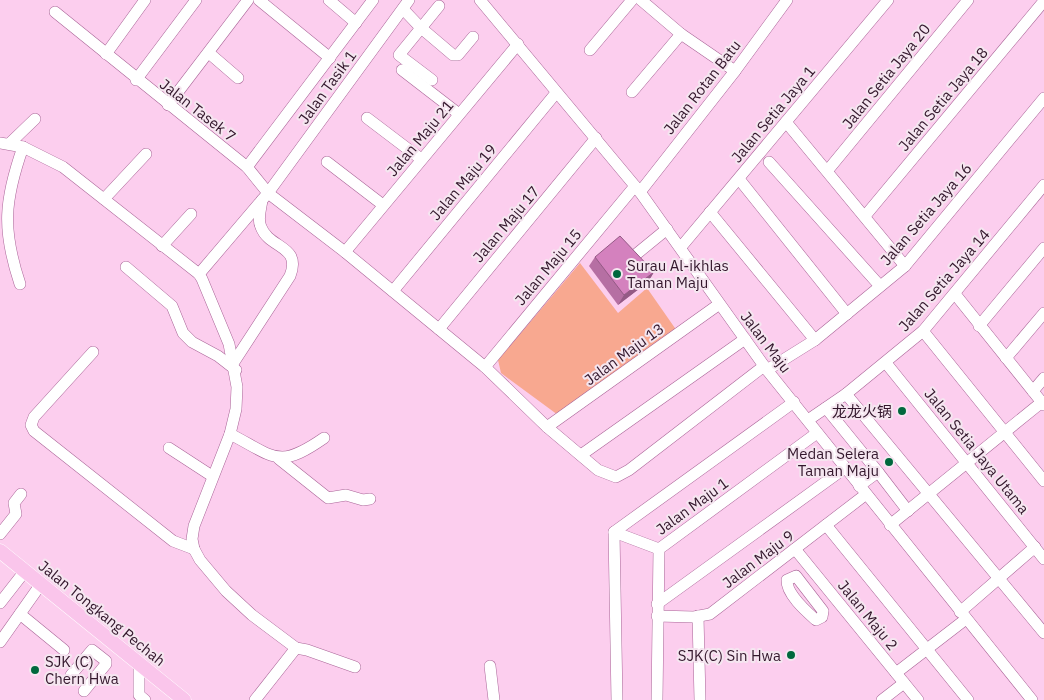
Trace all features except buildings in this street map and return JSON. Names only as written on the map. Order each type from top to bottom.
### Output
[{"type":"main road","name":"Jalan Tongkang Pechah","points":[[0,550],[184,700]]},
{"type":"street","points":[[106,54],[145,0]]},
{"type":"street","points":[[136,80],[196,0]]},
{"type":"street","points":[[168,106],[248,0]]},
{"type":"street","points":[[259,0],[330,58]]},
{"type":"street","points":[[329,0],[356,23]]},
{"type":"street","points":[[247,168],[373,0]]},
{"type":"street","name":"Jalan Maju","points":[[480,0],[637,189],[681,247],[718,305],[766,368],[862,491],[1032,700]]},
{"type":"street","points":[[590,50],[632,0]]},
{"type":"street","points":[[641,0],[681,34],[735,71]]},
{"type":"street","name":"Jalan Rotan Batu","points":[[637,189],[735,71],[787,0]]},
{"type":"street","name":"Jalan Setia Jaya 1","points":[[681,247],[888,0]]},
{"type":"street","name":"Jalan Setia Jaya 20","points":[[828,170],[968,0]]},
{"type":"street","name":"Jalan Setia Jaya 18","points":[[865,216],[1044,1]]},
{"type":"street","points":[[406,4],[420,27],[456,56],[473,37]]},
{"type":"street","name":"Jalan Tasik 1","points":[[199,274],[265,196],[406,4]]},
{"type":"street","points":[[432,80],[399,54],[438,6]]},
{"type":"street","name":"Jalan Tasek 7","points":[[56,12],[136,80],[247,168],[265,196],[345,252],[439,328],[485,367],[548,427],[608,476]]},
{"type":"street","points":[[632,92],[681,34]]},
{"type":"street","name":"Jalan Maju 21","points":[[345,252],[518,44]]},
{"type":"street","points":[[209,53],[238,78]]},
{"type":"street","points":[[402,70],[459,114]]},
{"type":"street","name":"Jalan Maju 19","points":[[393,291],[556,93]]},
{"type":"street","name":"Jalan Setia Jaya 16","points":[[608,476],[616,477],[629,470],[766,368],[815,340],[905,266],[1044,98]]},
{"type":"street","points":[[367,118],[422,159]]},
{"type":"street","points":[[4,144],[35,119]]},
{"type":"street","points":[[786,122],[828,170],[905,266]]},
{"type":"street","name":"Jalan Maju 17","points":[[439,328],[596,138]]},
{"type":"street","points":[[4,144],[23,148],[64,167],[199,274],[235,366],[236,409],[230,434],[194,526],[192,539],[194,549],[200,560],[238,603],[296,648],[307,650],[354,667]]},
{"type":"street","points":[[20,284],[10,255],[7,214],[11,180],[23,148]]},
{"type":"street","points":[[104,199],[146,154]]},
{"type":"street","points":[[326,162],[383,205]]},
{"type":"street","points":[[770,162],[880,286]]},
{"type":"street","points":[[739,179],[847,314]]},
{"type":"street","name":"Jalan Setia Jaya 14","points":[[808,420],[846,394],[923,331],[1044,185]]},
{"type":"street","name":"Jalan Maju 15","points":[[485,367],[637,189]]},
{"type":"street","points":[[235,366],[290,276],[294,266],[291,255],[261,229],[259,219],[265,196]]},
{"type":"street","points":[[710,212],[815,340]]},
{"type":"street","points":[[162,246],[191,214]]},
{"type":"street","points":[[634,256],[667,229]]},
{"type":"street","points":[[979,326],[1044,248]]},
{"type":"street","points":[[126,267],[172,306],[184,333],[192,342],[235,366]]},
{"type":"street","points":[[890,525],[1043,403],[955,294]]},
{"type":"street","name":"Jalan Maju 13","points":[[548,427],[718,305]]},
{"type":"street","points":[[1006,358],[1044,313]]},
{"type":"street","points":[[923,331],[1044,481]]},
{"type":"street","points":[[581,455],[745,339]]},
{"type":"street","points":[[93,352],[34,417],[31,424],[34,431],[173,541],[194,549]]},
{"type":"street","name":"Jalan Setia Jaya Utama","points":[[886,363],[1044,559]]},
{"type":"street","points":[[1033,392],[1044,378]]},
{"type":"street","points":[[846,394],[930,493],[1044,633]]},
{"type":"street","points":[[614,532],[794,402]]},
{"type":"street","points":[[826,408],[908,510]]},
{"type":"street","name":"Jalan Maju 1","points":[[657,700],[659,549],[817,433]]},
{"type":"street","points":[[230,434],[279,459],[328,498],[346,495],[364,500],[370,499]]},
{"type":"street","points":[[279,459],[294,457],[324,438]]},
{"type":"street","points":[[169,448],[212,476]]},
{"type":"street","points":[[657,610],[845,468]]},
{"type":"street","name":"Jalan Maju 9","points":[[657,610],[698,616],[710,614],[826,525],[862,491],[878,472]]},
{"type":"street","points":[[0,534],[16,514],[14,503],[21,494]]},
{"type":"street","points":[[826,525],[968,700]]},
{"type":"street","points":[[614,532],[659,549]]},
{"type":"street","points":[[614,532],[617,700]]},
{"type":"street","points":[[896,673],[928,650],[1000,578],[1035,547]]},
{"type":"street","name":"Jalan Maju 2","points":[[795,549],[918,700]]},
{"type":"street","points":[[784,557],[796,576]]},
{"type":"street","points":[[0,603],[25,571]]},
{"type":"street","points":[[0,642],[41,584]]},
{"type":"street","points":[[20,614],[64,650]]},
{"type":"street","points":[[698,616],[700,700]]},
{"type":"street","points":[[101,656],[112,642]]},
{"type":"street","points":[[255,700],[296,648]]},
{"type":"street","points":[[71,675],[91,651],[94,650],[106,661],[106,664],[84,691]]},
{"type":"street","points":[[139,664],[140,698]]},
{"type":"street","points":[[490,666],[494,700]]},
{"type":"street","points":[[882,700],[904,683]]},
{"type":"shaded area","points":[[580,263],[618,313],[647,288],[677,331],[558,415],[501,373],[498,360]]},
{"type":"place","name":"Surau Al-ikhlas Taman Maju","points":[[617,274]]},
{"type":"place","name":"龙龙火锅","points":[[902,411]]},
{"type":"place","name":"Medan Selera Taman Maju","points":[[889,462]]},
{"type":"place","name":"SJK(C) Sin Hwa","points":[[791,655]]},
{"type":"place","name":"SJK (C) Chern Hwa","points":[[35,670]]}]
